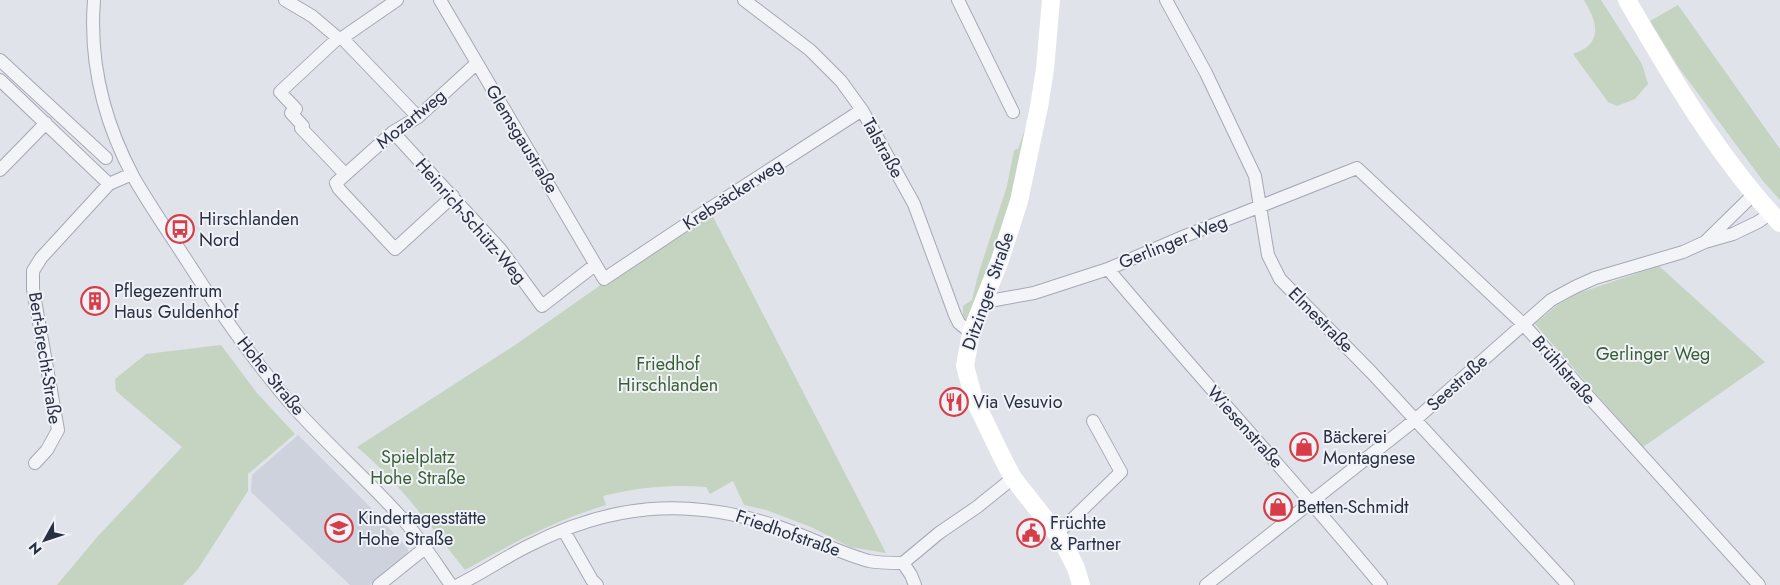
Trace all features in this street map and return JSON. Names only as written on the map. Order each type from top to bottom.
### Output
[{"type":"street","name":"Hohe Straße","points":[[94,0],[92,40],[98,81],[112,129],[132,174],[196,275],[261,368],[331,448],[407,524],[451,585]]},
{"type":"street","points":[[286,0],[312,16],[340,38],[418,117]]},
{"type":"street","points":[[396,0],[340,38],[280,92],[296,109],[291,113],[304,126],[301,128],[345,174],[336,183],[339,189],[395,249],[452,196]]},
{"type":"street","name":"Glemsgaustraße","points":[[440,0],[604,279]]},
{"type":"street","name":"Talstraße","points":[[744,0],[810,50],[841,81],[862,110],[914,204],[954,315],[959,323],[971,333]]},
{"type":"street","points":[[958,0],[1013,112]]},
{"type":"street","name":"Ditzinger Straße","points":[[1051,0],[1045,69],[1039,107],[1019,201],[984,302],[971,333],[965,366],[969,387],[983,420],[1014,478],[1057,534],[1076,568],[1080,585]]},
{"type":"street","name":"Elmestraße","points":[[1166,0],[1206,73],[1255,176],[1268,255],[1280,279],[1326,324],[1568,585]]},
{"type":"street","points":[[1627,0],[1689,104],[1754,194],[1775,218]]},
{"type":"street","points":[[0,60],[106,158]]},
{"type":"street","name":"Mozartweg","points":[[345,174],[393,132],[418,117],[477,63]]},
{"type":"street","points":[[0,80],[109,184],[132,174]]},
{"type":"street","name":"Krebsäckerweg","points":[[604,279],[862,110]]},
{"type":"street","points":[[0,170],[46,123]]},
{"type":"street","name":"Heinrich-Schütz-Weg","points":[[393,132],[501,250],[542,306],[595,265]]},
{"type":"street","name":"Gerlinger Weg","points":[[984,302],[1034,293],[1108,269],[1185,236],[1357,168]]},
{"type":"street","name":"Brühlstraße","points":[[1357,168],[1523,324],[1759,585]]},
{"type":"street","name":"Bert-Brecht-Straße","points":[[35,463],[47,450],[58,430],[36,313],[33,271],[41,258],[109,184]]},
{"type":"street","name":"Seestraße","points":[[1705,242],[1754,194]]},
{"type":"street","name":"Seestraße","points":[[1206,585],[1415,420],[1551,300],[1575,286],[1603,275],[1683,252],[1705,242],[1733,234],[1758,222],[1775,218]]},
{"type":"street","name":"Wiesenstraße","points":[[1108,269],[1311,501],[1381,585]]},
{"type":"street","points":[[1057,534],[1120,472],[1092,422]]},
{"type":"street","points":[[915,585],[903,563],[939,532],[977,507],[1014,478]]},
{"type":"street","name":"Friedhofstraße","points":[[458,585],[528,546],[595,518],[630,511],[664,508],[698,508],[727,512],[774,525],[842,552],[871,561],[903,563]]},
{"type":"street","points":[[564,530],[592,580],[597,585]]},
{"type":"street","points":[[379,585],[425,548]]},
{"type":"shaded area","name":"Kindertagesstätte Hohe Straße","points":[[298,435],[370,507],[408,549],[408,553],[370,585],[350,585],[251,492],[252,475]]},
{"type":"green space","points":[[1584,0],[1601,0],[1642,64],[1648,84],[1635,99],[1617,106],[1608,102],[1573,54],[1587,47],[1592,42],[1594,36],[1595,23]]},
{"type":"green space","points":[[1678,5],[1780,149],[1780,200],[1763,181],[1679,68],[1650,21]]},
{"type":"green space","points":[[1030,115],[1014,190],[972,318],[966,320],[963,315],[963,306],[972,300],[978,275],[1007,186],[1014,150],[1018,149]]},
{"type":"green space","name":"Friedhof Hirschlanden","points":[[709,209],[886,553],[850,547],[811,527],[766,510],[744,505],[733,481],[710,494],[706,487],[667,486],[629,490],[603,496],[606,505],[534,533],[465,570],[401,490],[357,447],[518,343]]},
{"type":"green space","name":"Gerlinger Weg","points":[[1659,266],[1765,362],[1643,447],[1535,324],[1556,306],[1579,293]]},
{"type":"green space","points":[[221,345],[257,393],[295,434],[248,474],[248,491],[198,569],[183,585],[57,585],[98,536],[182,447],[116,391],[115,379],[146,354]]},
{"type":"place","name":"Hirschlanden Nord","points":[[180,229]]},
{"type":"place","name":"Pflegezentrum Haus Guldenhof","points":[[95,301]]},
{"type":"place","name":"Via Vesuvio","points":[[954,402]]},
{"type":"place","name":"Bäckerei Montagnese","points":[[1304,447]]},
{"type":"place","name":"Betten-Schmidt","points":[[1278,507]]},
{"type":"place","name":"Kindertagesstätte Hohe Straße","points":[[339,528]]},
{"type":"place","name":"Früchte & Partner","points":[[1031,533]]},
{"type":"park label","name":"Spielplatz Hohe Straße","points":[[418,467]]}]
